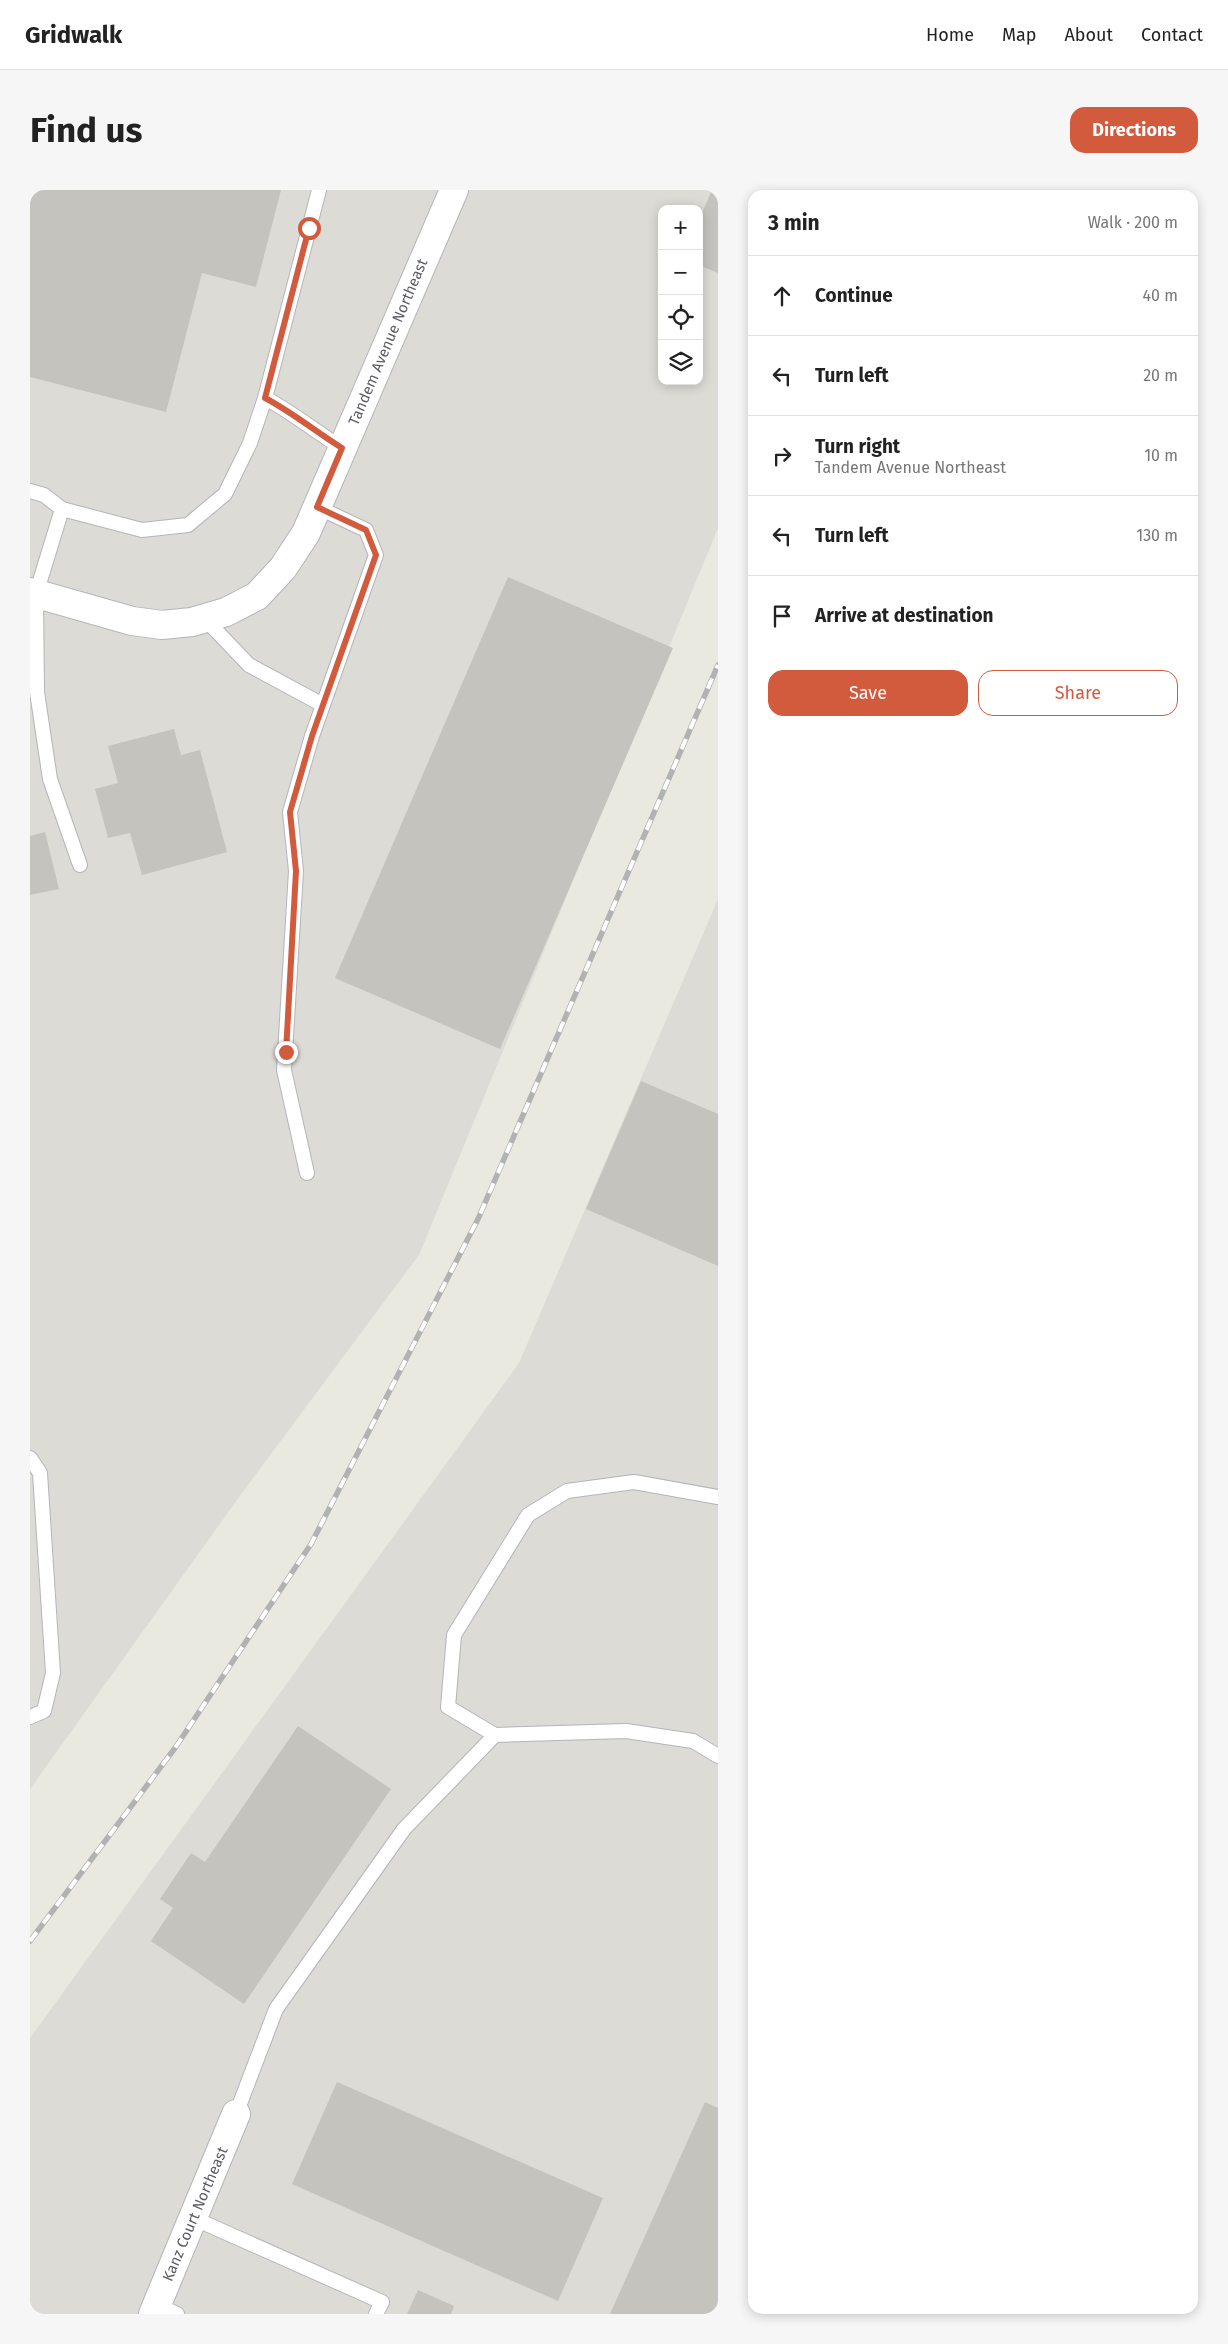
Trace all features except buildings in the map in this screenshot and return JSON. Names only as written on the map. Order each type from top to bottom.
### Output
[{"type":"street","name":"Tandem Avenue Northeast","points":[[33,593],[132,621],[162,625],[205,619],[226,612],[257,596],[283,568],[306,532],[454,190]]},
{"type":"street","name":"Kanz Court Northeast","points":[[162,2311],[193,2218],[236,2114]]},
{"type":"lane","points":[[30,491],[44,495],[62,509],[142,530],[188,525],[225,494],[250,443],[265,398],[319,190]]},
{"type":"lane","points":[[265,398],[290,411],[316,432],[342,448]]},
{"type":"lane","points":[[307,1173],[284,1070],[296,871],[290,812],[312,736],[376,555],[366,530],[317,507]]},
{"type":"lane","points":[[62,509],[33,593],[37,692],[50,779],[80,865]]},
{"type":"lane","points":[[205,619],[249,665],[323,705]]},
{"type":"lane","points":[[30,1458],[40,1473],[53,1673],[44,1711],[30,1717]]},
{"type":"lane","points":[[718,1497],[634,1482],[566,1491],[528,1515],[454,1635],[448,1707],[495,1735],[626,1731],[693,1741],[718,1756]]},
{"type":"lane","points":[[236,2114],[276,2009],[404,1829],[495,1735]]},
{"type":"lane","points":[[193,2218],[382,2302],[376,2314]]},
{"type":"shaded area","points":[[30,190],[718,190],[718,528],[419,1255],[242,1493],[30,1789]]},
{"type":"shaded area","points":[[718,899],[718,2314],[30,2314],[30,2038],[519,1363]]},
{"type":"railway","points":[[30,1941],[175,1748],[311,1544],[478,1219],[718,665]]},
{"type":"route","points":[[286,1052],[296,871],[290,812],[312,736],[376,555],[366,530],[317,507],[342,448],[316,432],[290,411],[265,398],[309,228]]}]
